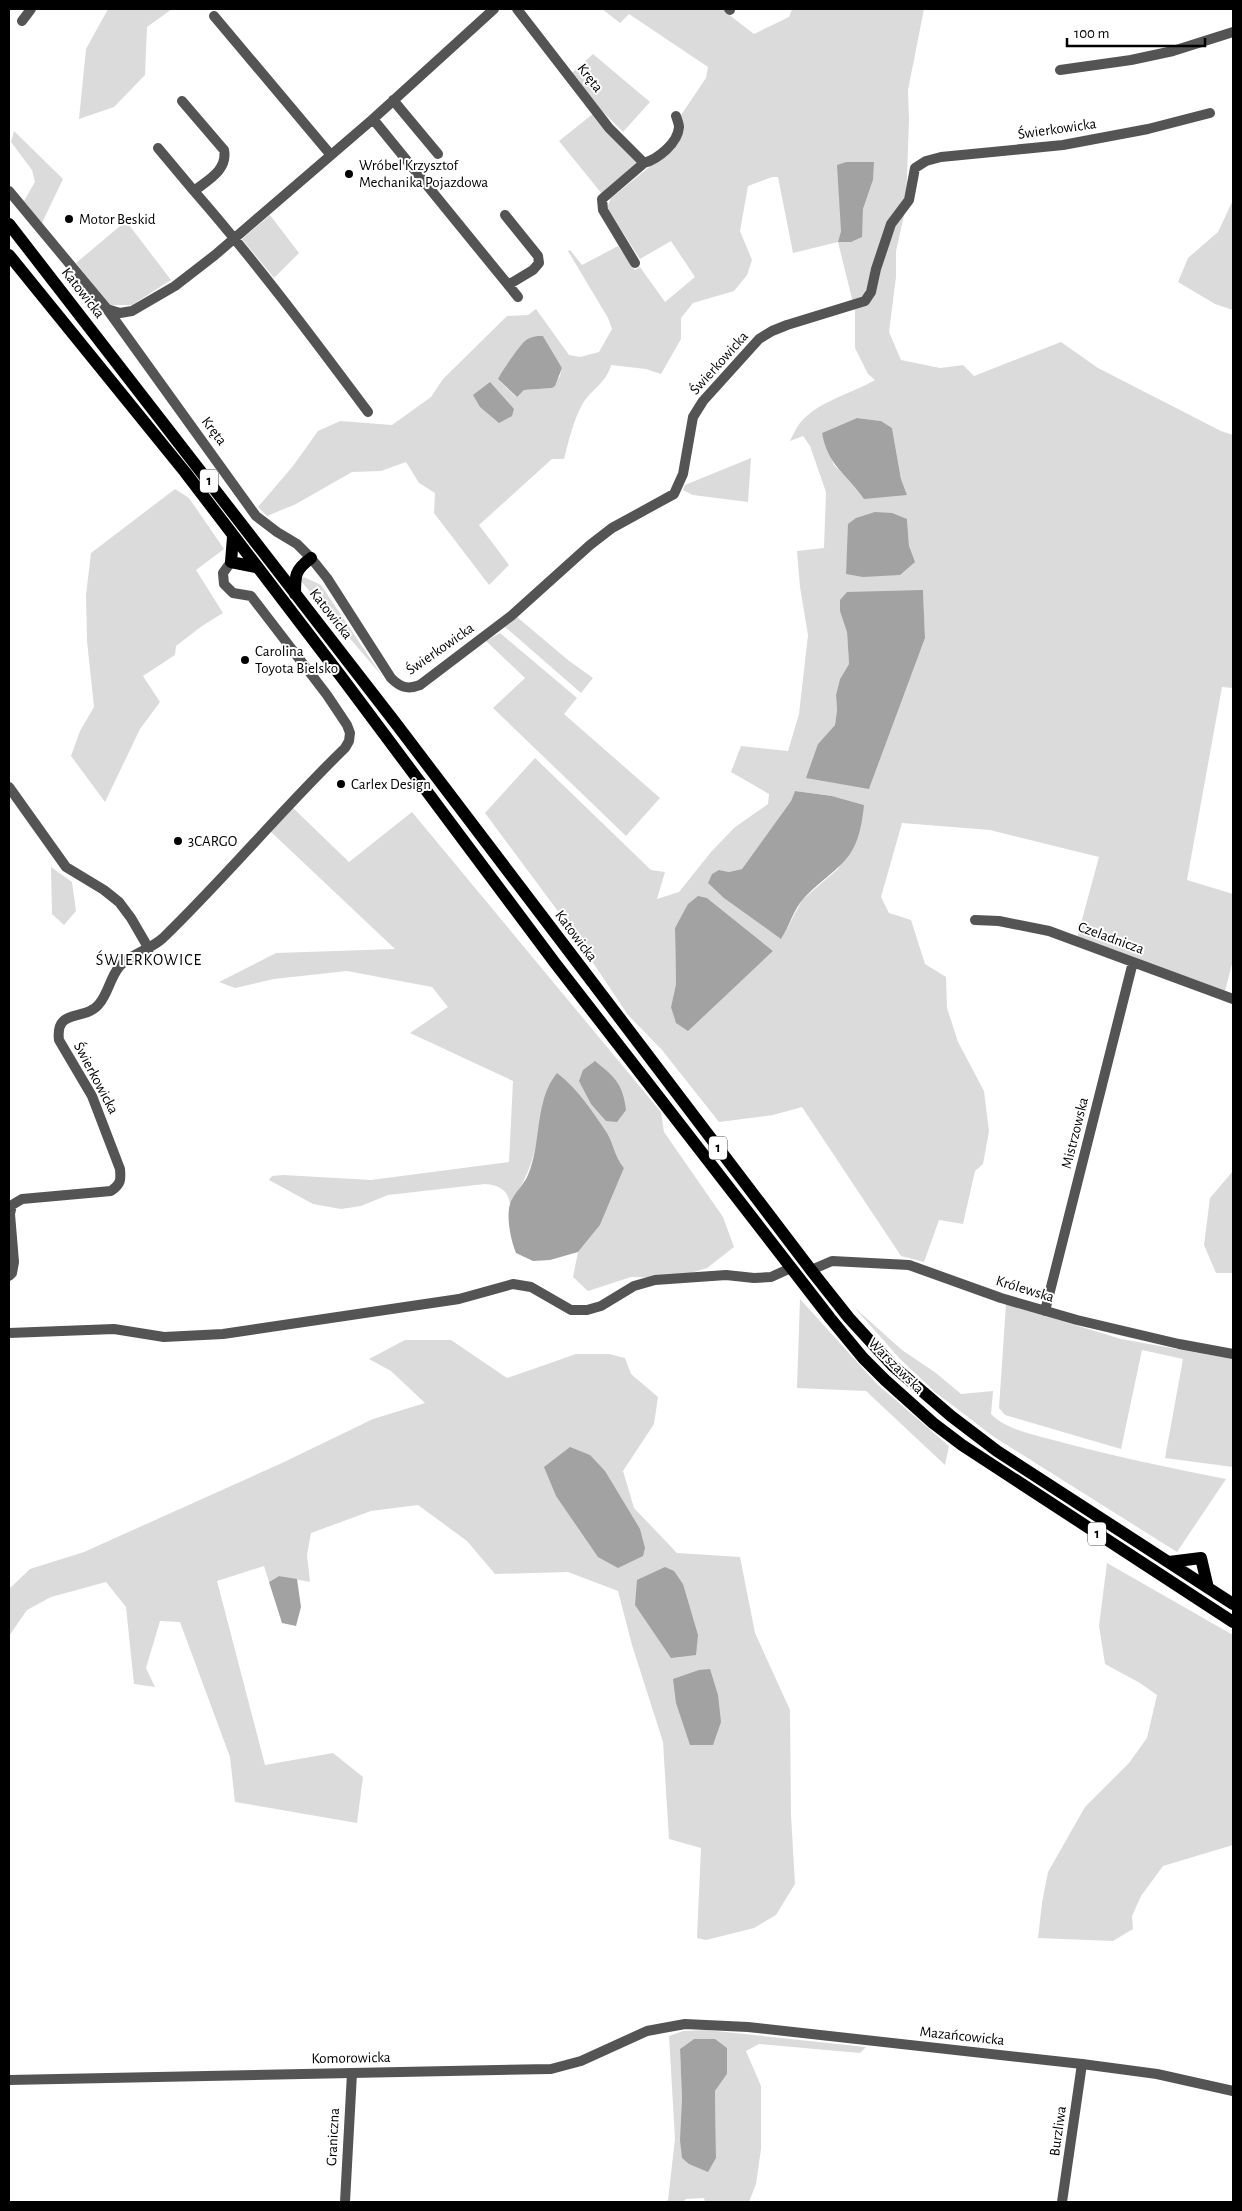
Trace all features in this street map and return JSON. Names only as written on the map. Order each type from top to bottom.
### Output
[{"type":"main road","name":"Katowicka","points":[[9,224],[394,721],[625,1026]]},
{"type":"main road","name":"Katowicka","points":[[9,255],[134,408],[343,679],[555,963],[619,1044]]},
{"type":"main road","points":[[233,537],[231,562],[256,567]]},
{"type":"main road","points":[[296,594],[296,572],[301,565],[311,558]]},
{"type":"main road","name":"Warszawska","points":[[625,1026],[811,1270],[849,1318],[893,1366],[944,1411],[997,1450],[1233,1604]]},
{"type":"main road","name":"Warszawska","points":[[619,1044],[791,1268],[863,1358],[934,1423],[1013,1480],[1233,1622]]},
{"type":"main road","points":[[1169,1562],[1201,1558],[1208,1588]]},
{"type":"street","points":[[22,21],[31,9]]},
{"type":"street","points":[[107,309],[120,313],[132,311],[175,286],[215,255],[330,154],[373,119],[494,9]]},
{"type":"street","name":"Kręta","points":[[516,9],[610,128],[644,163]]},
{"type":"street","points":[[214,16],[330,154]]},
{"type":"street","points":[[1060,70],[1131,60],[1173,51],[1233,32]]},
{"type":"street","points":[[393,100],[438,154]]},
{"type":"street","points":[[182,101],[224,150],[226,160],[224,166],[194,191]]},
{"type":"street","name":"Świerkowicka","points":[[311,558],[327,578],[391,678],[403,688],[412,688],[420,685],[511,616],[590,545],[612,528],[674,494],[683,474],[693,417],[703,401],[759,339],[787,324],[866,301],[871,292],[881,250],[891,224],[910,200],[915,168],[926,161],[941,157],[1063,145],[1148,129],[1210,113]]},
{"type":"street","points":[[634,263],[603,210],[602,199],[644,163],[654,160],[667,148],[677,135],[680,126],[676,116]]},
{"type":"street","points":[[373,119],[518,297]]},
{"type":"street","points":[[158,148],[234,237],[297,316],[368,412]]},
{"type":"street","name":"Kręta","points":[[9,191],[107,309],[256,516],[297,544],[311,558]]},
{"type":"street","points":[[505,215],[538,256],[539,263],[521,278],[508,285]]},
{"type":"street","name":"Świerkowicka","points":[[9,1276],[14,1268],[10,1214],[12,1206],[22,1199],[111,1191],[118,1186],[121,1179],[120,1169],[92,1096],[59,1040],[57,1029],[61,1022],[67,1018],[90,1012],[99,1005],[119,966],[162,939],[301,791],[345,748],[349,740],[350,733],[347,725],[327,695],[251,596],[233,593],[224,584],[223,572],[231,562]]},
{"type":"street","points":[[9,787],[66,867],[104,890],[119,902],[131,918],[148,949]]},
{"type":"street","name":"Czeladnicza","points":[[975,920],[1028,926],[1233,999]]},
{"type":"street","name":"Mistrzowska","points":[[1045,1311],[1133,962]]},
{"type":"street","name":"Królewska","points":[[811,1270],[832,1261],[909,1265],[1001,1298],[1045,1311],[1122,1332],[1233,1354]]},
{"type":"street","points":[[9,1333],[114,1329],[164,1337],[223,1334],[459,1299],[513,1284],[531,1287],[571,1310],[587,1310],[601,1306],[634,1286],[655,1280],[726,1275],[754,1278],[771,1277],[791,1268]]},
{"type":"street","name":"Mazańcowicka","points":[[685,2024],[748,2027],[1082,2064],[1156,2074],[1233,2091]]},
{"type":"street","name":"Komorowicka","points":[[9,2080],[551,2068],[581,2061],[648,2031],[685,2024]]},
{"type":"street","name":"Burzliwa","points":[[1062,2202],[1082,2064]]},
{"type":"street","name":"Graniczna","points":[[345,2202],[352,2073]]},
{"type":"shaded area","points":[[108,9],[172,9],[147,27],[145,75],[114,107],[79,119],[86,49]]},
{"type":"shaded area","points":[[602,9],[726,9],[728,14],[754,34],[789,17],[792,9],[924,9],[908,90],[906,207],[896,251],[896,277],[889,332],[901,360],[940,368],[963,365],[974,376],[1061,342],[1098,368],[1221,431],[1233,435],[1233,688],[1222,687],[1187,880],[1233,894],[1233,960],[1225,991],[1077,938],[1099,857],[990,830],[902,823],[881,897],[889,913],[911,920],[925,964],[946,977],[947,1008],[958,1042],[984,1091],[989,1131],[983,1164],[975,1171],[963,1224],[939,1220],[924,1262],[901,1256],[802,1107],[773,1115],[719,1122],[662,1050],[628,1015],[563,918],[485,813],[535,758],[651,870],[665,872],[657,899],[679,892],[711,852],[734,828],[768,804],[769,794],[731,772],[741,746],[788,751],[799,714],[808,635],[800,587],[797,551],[824,548],[826,492],[810,446],[803,436],[790,441],[796,429],[807,415],[825,403],[875,380],[868,374],[855,348],[855,311],[838,242],[793,253],[778,177],[772,177],[748,186],[740,231],[752,260],[747,275],[734,291],[693,303],[681,318],[681,339],[661,374],[646,369],[611,365],[603,381],[583,403],[564,459],[552,459],[479,525],[509,565],[489,585],[434,513],[435,493],[419,483],[406,462],[381,471],[352,472],[296,504],[267,516],[258,507],[293,466],[318,431],[340,421],[392,425],[431,397],[443,379],[507,316],[528,315],[536,309],[569,355],[580,357],[599,352],[612,329],[608,318],[568,251],[570,250],[582,265],[618,246],[635,270],[640,267],[665,302],[695,277],[671,241],[640,259],[607,208],[611,198],[663,156],[677,141],[675,124],[706,78],[708,67],[629,14],[620,23]],"holes":[[[873,180],[863,209],[861,237],[838,242],[841,231]],[[543,336],[562,368],[560,376],[552,388],[524,390],[516,397],[498,379],[520,346],[525,341]],[[857,418],[881,421],[892,428],[901,479],[907,495],[855,486],[834,465],[822,433]],[[907,519],[909,546],[846,574],[847,560]],[[923,590],[925,638],[869,789],[818,744],[835,725],[836,695],[840,679],[849,664],[847,632]],[[795,791],[832,796],[864,805],[838,869],[802,900],[782,938],[719,870],[729,872],[742,869],[791,801]],[[707,898],[773,951],[707,1012],[671,1007],[676,984],[675,928]]]},
{"type":"shaded area","points":[[593,54],[650,102],[623,132],[601,110],[572,73]]},
{"type":"shaded area","points":[[594,113],[639,163],[602,194],[559,141]]},
{"type":"shaded area","points":[[14,131],[63,179],[42,223],[24,201],[35,182],[32,170],[11,142]]},
{"type":"shaded area","points":[[846,162],[874,162],[873,180],[863,209],[862,237],[851,242],[838,242],[841,231],[837,165]]},
{"type":"shaded area","points":[[1233,200],[1233,310],[1215,304],[1178,282],[1188,258],[1218,232]]},
{"type":"shaded area","points":[[270,215],[299,253],[274,278],[242,239]]},
{"type":"shaded area","points":[[126,221],[171,280],[132,305],[109,305],[76,263]]},
{"type":"shaded area","points":[[543,336],[562,368],[555,386],[552,388],[524,390],[517,397],[498,379],[524,342],[529,338]]},
{"type":"shaded area","points":[[490,382],[514,409],[512,416],[499,423],[480,407],[473,395]]},
{"type":"shaded area","points":[[857,418],[881,421],[892,428],[901,479],[907,495],[864,499],[833,462],[822,433]]},
{"type":"shaded area","points":[[751,458],[748,502],[693,495],[683,490],[685,485]]},
{"type":"shaded area","points":[[175,489],[189,498],[224,549],[196,570],[223,613],[176,646],[175,655],[143,676],[160,702],[140,729],[105,802],[71,756],[80,731],[94,707],[87,641],[86,595],[91,553]]},
{"type":"shaded area","points":[[875,512],[892,513],[907,519],[909,546],[915,562],[900,575],[863,577],[846,574],[848,524],[856,518]]},
{"type":"shaded area","points":[[304,577],[321,585],[382,676],[300,580]]},
{"type":"shaded area","points":[[923,590],[925,638],[869,789],[806,778],[818,744],[835,725],[836,695],[840,679],[849,664],[847,632],[840,611],[840,600],[847,592]]},
{"type":"shaded area","points":[[517,617],[568,660],[593,678],[581,693],[505,627]]},
{"type":"shaded area","points":[[500,633],[577,698],[564,714],[660,798],[626,836],[493,708],[525,678],[486,641]]},
{"type":"shaded area","points":[[795,791],[832,796],[864,805],[861,824],[852,851],[838,868],[800,902],[781,939],[724,898],[708,883],[712,874],[719,870],[729,872],[742,869],[791,801]]},
{"type":"shaded area","points":[[291,806],[349,862],[412,812],[661,1112],[664,1132],[723,1217],[734,1247],[707,1268],[675,1278],[631,1277],[588,1291],[573,1277],[578,1252],[600,1225],[624,1168],[616,1158],[608,1135],[543,1101],[534,1155],[525,1179],[510,1204],[507,1195],[502,1189],[485,1184],[388,1195],[361,1206],[341,1209],[313,1204],[269,1180],[272,1176],[283,1175],[371,1180],[509,1162],[513,1081],[410,1033],[448,1007],[432,987],[347,971],[274,979],[235,988],[219,982],[276,953],[395,949],[270,831]]},
{"type":"shaded area","points":[[51,867],[72,882],[76,911],[64,925],[52,914]]},
{"type":"shaded area","points":[[698,896],[707,898],[773,951],[688,1031],[676,1023],[671,1007],[676,984],[675,928],[688,904]]},
{"type":"shaded area","points":[[595,1061],[613,1077],[623,1094],[626,1110],[617,1122],[606,1121],[591,1104],[579,1081],[583,1070]]},
{"type":"shaded area","points":[[557,1073],[578,1093],[596,1117],[607,1133],[624,1168],[600,1225],[578,1252],[550,1260],[533,1261],[516,1253],[512,1242],[509,1210],[511,1200],[528,1175],[535,1150],[541,1109],[550,1084]]},
{"type":"shaded area","points":[[1233,1171],[1233,1273],[1216,1273],[1204,1245],[1210,1198]]},
{"type":"shaded area","points":[[800,1299],[877,1384],[949,1446],[945,1465],[866,1391],[797,1388]]},
{"type":"shaded area","points":[[1006,1304],[1121,1339],[1233,1359],[1233,1467],[1165,1458],[1183,1359],[1142,1350],[1121,1449],[1005,1415],[999,1408]]},
{"type":"shaded area","points":[[854,1307],[902,1350],[936,1373],[961,1394],[993,1391],[991,1414],[997,1420],[1013,1428],[1099,1452],[1226,1479],[1177,1552],[994,1437],[935,1392],[900,1359]]},
{"type":"shaded area","points":[[405,1340],[451,1340],[507,1378],[576,1354],[609,1354],[625,1358],[631,1374],[658,1397],[654,1424],[623,1471],[634,1508],[677,1553],[740,1557],[755,1633],[790,1710],[791,1815],[795,1884],[776,1915],[754,1928],[706,1940],[697,1938],[701,1848],[669,1839],[663,1742],[632,1645],[618,1591],[568,1572],[495,1574],[467,1541],[418,1505],[371,1511],[311,1533],[307,1555],[310,1582],[279,1576],[269,1582],[264,1566],[217,1581],[265,1765],[333,1753],[363,1777],[357,1823],[235,1802],[230,1757],[180,1622],[160,1621],[146,1668],[155,1687],[134,1684],[126,1607],[106,1582],[51,1597],[27,1610],[9,1636],[9,1589],[30,1569],[84,1552],[282,1463],[373,1419],[425,1403],[391,1371],[369,1359]]},
{"type":"shaded area","points":[[570,1447],[590,1455],[605,1471],[640,1529],[645,1548],[643,1556],[618,1568],[598,1557],[556,1496],[544,1467]]},
{"type":"shaded area","points":[[1107,1563],[1233,1635],[1233,1845],[1163,1866],[1141,1896],[1132,1916],[1133,1929],[1113,1941],[1038,1938],[1048,1872],[1085,1807],[1129,1763],[1147,1738],[1157,1695],[1140,1683],[1105,1664],[1099,1626]]},
{"type":"shaded area","points":[[665,1567],[674,1571],[683,1584],[698,1635],[696,1655],[671,1658],[635,1605],[637,1580]]},
{"type":"shaded area","points":[[279,1576],[297,1579],[301,1607],[296,1626],[282,1623],[269,1582]]},
{"type":"shaded area","points":[[710,1669],[718,1695],[721,1722],[713,1745],[690,1745],[676,1703],[673,1679],[699,1670]]},
{"type":"shaded area","points":[[707,2030],[866,2047],[860,2053],[759,2044],[746,2051],[761,2086],[761,2149],[756,2184],[749,2202],[705,2202],[704,2198],[686,2199],[683,2202],[665,2202],[668,2200],[675,2139],[669,2036],[683,2031]],"holes":[[[694,2039],[715,2039],[727,2074],[715,2091],[716,2158],[682,2101],[680,2049]]]},
{"type":"shaded area","points":[[694,2039],[715,2039],[727,2048],[727,2074],[715,2091],[716,2158],[708,2172],[689,2164],[682,2158],[680,2140],[682,2100],[680,2049]]},
{"type":"place","name":"Wróbel Krzysztof Mechanika Pojazdowa","points":[[349,174]]},
{"type":"place","name":"Motor Beskid","points":[[69,219]]},
{"type":"place","name":"Carolina Toyota Bielsko","points":[[245,660]]},
{"type":"place","name":"Carlex Design","points":[[341,784]]},
{"type":"place","name":"3CARGO","points":[[178,841]]},
{"type":"district","name":"ŚWIERKOWICE","points":[[149,960]]}]
